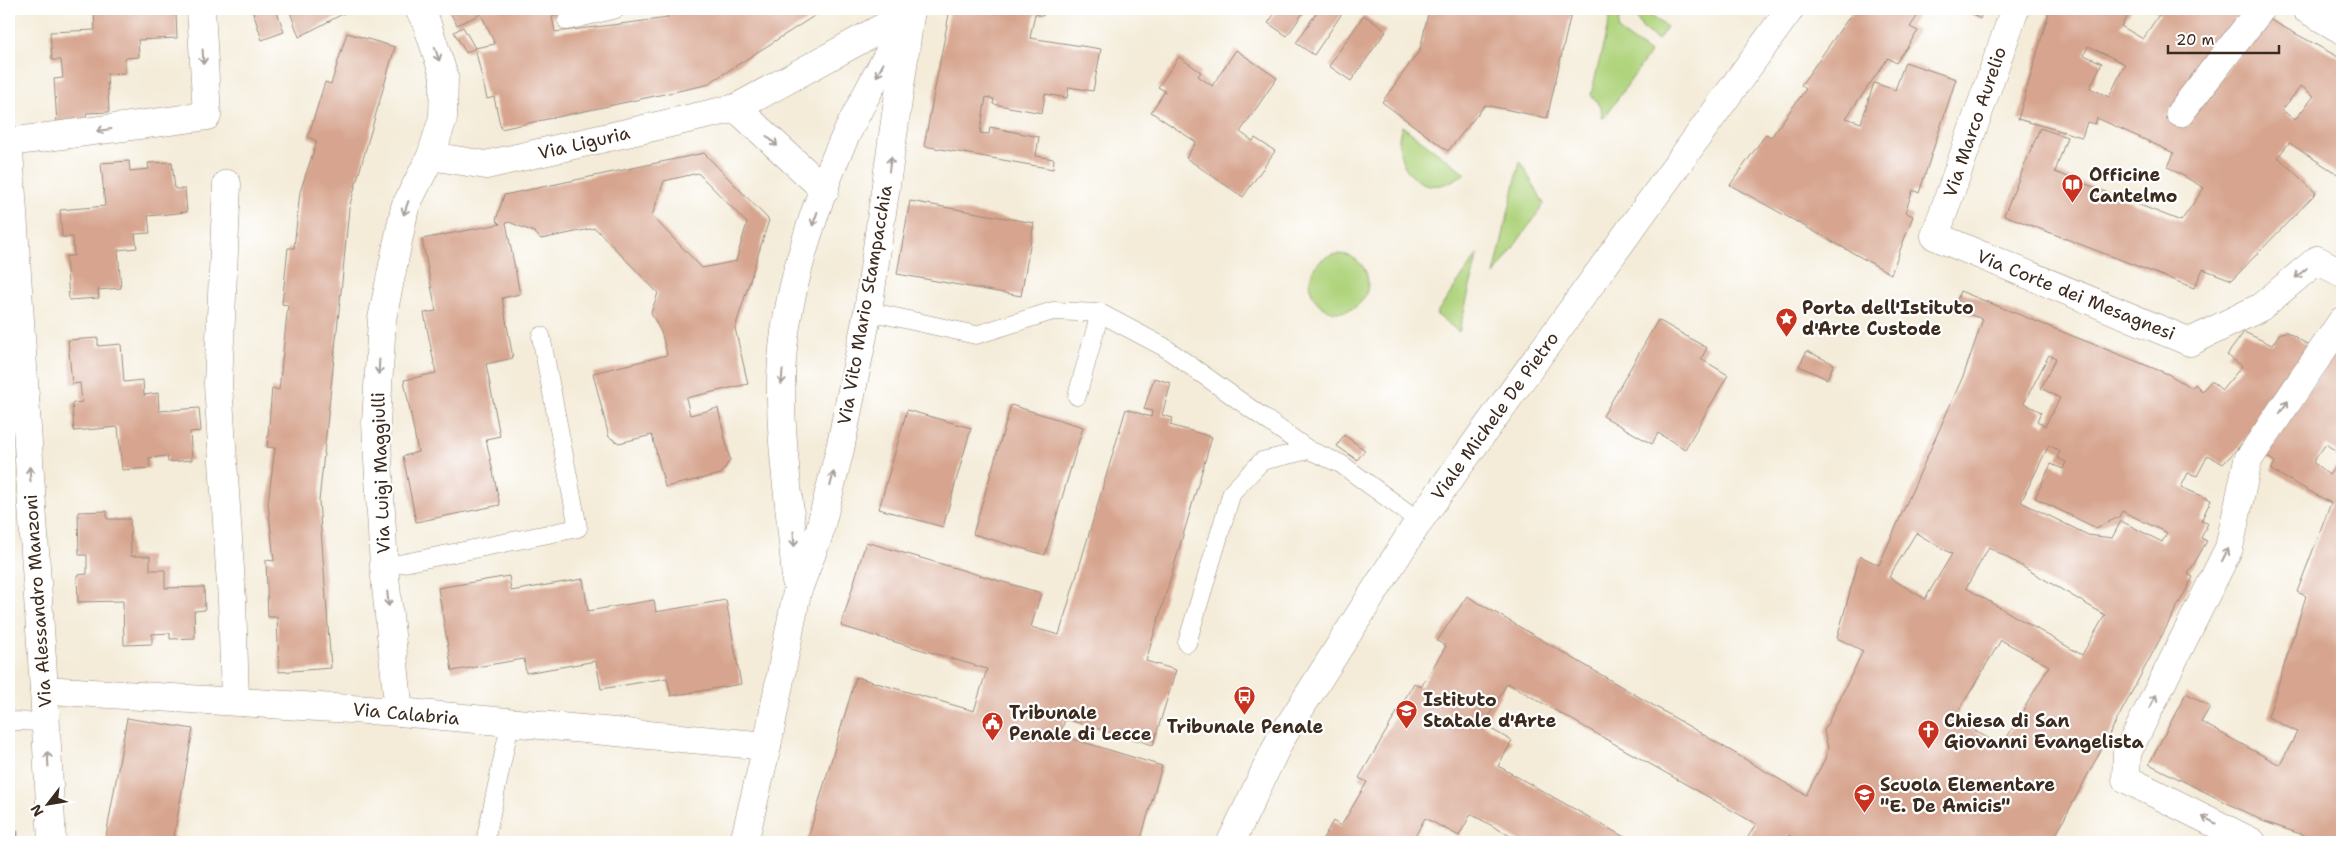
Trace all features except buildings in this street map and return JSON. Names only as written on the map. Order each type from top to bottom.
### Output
[{"type":"street","points":[[9,142],[207,116],[201,9]]},
{"type":"street","name":"Via Luigi Maggiulli","points":[[398,712],[384,567],[376,423],[382,319],[405,207],[431,156],[443,118],[444,76],[427,24],[419,9]]},
{"type":"street","name":"Viale Michele De Pietro","points":[[1231,842],[1280,740],[1419,520],[1790,9]]},
{"type":"street","name":"Via Marco Aurelio","points":[[1935,236],[2015,9]]},
{"type":"street","points":[[2180,113],[2261,9]]},
{"type":"street","points":[[2306,9],[2342,30]]},
{"type":"street","name":"Via Liguria","points":[[431,156],[486,165],[736,108],[911,10]]},
{"type":"street","name":"Via Vito Mario Stampacchia","points":[[797,592],[793,522],[784,452],[781,383],[788,316],[805,248],[838,155],[911,10]]},
{"type":"street","name":"Via Vito Mario Stampacchia","points":[[744,842],[767,746],[797,592],[818,536],[840,449],[868,312],[911,10]]},
{"type":"street","points":[[736,108],[824,190]]},
{"type":"street","name":"Via Alessandro Manzoni","points":[[9,151],[52,842]]},
{"type":"street","points":[[227,184],[218,384],[232,600],[235,700]]},
{"type":"street","name":"Via Corte dei Mesagnesi","points":[[1935,236],[2190,342],[2261,307],[2317,260],[2342,272]]},
{"type":"street","points":[[2252,842],[2126,779],[2127,753],[2228,548],[2248,460],[2342,321]]},
{"type":"street","name":"Via Calabria","points":[[44,690],[235,700],[398,712],[510,724],[767,746]]},
{"type":"lane","points":[[567,21],[616,9]]},
{"type":"lane","points":[[868,312],[976,335],[1053,311],[1100,313],[1164,348],[1309,450],[1341,464],[1419,520]]},
{"type":"lane","points":[[1077,396],[1100,313]]},
{"type":"lane","points":[[384,567],[578,528],[541,336]]},
{"type":"lane","points":[[1186,643],[1232,492],[1262,461],[1309,450]]},
{"type":"lane","points":[[9,721],[46,722]]},
{"type":"lane","points":[[484,842],[510,724]]},
{"type":"green space","points":[[1612,9],[1641,9],[1667,27],[1658,40],[1642,28],[1635,14],[1625,12],[1619,20],[1618,30],[1650,53],[1604,118],[1602,117],[1601,107],[1591,95]]},
{"type":"green space","points":[[1402,126],[1465,173],[1441,185],[1429,185],[1420,182],[1405,167],[1401,157],[1399,136]]},
{"type":"green space","points":[[1520,161],[1544,204],[1494,275]]},
{"type":"green space","points":[[1333,254],[1345,254],[1360,262],[1368,277],[1368,289],[1360,304],[1345,312],[1333,312],[1318,304],[1310,289],[1310,277],[1318,262]]},
{"type":"green space","points":[[1478,254],[1459,332],[1436,314]]},
{"type":"place","name":"Officine Cantelmo","points":[[2073,204]]},
{"type":"place","name":"Porta dell'Istituto d'Arte Custode","points":[[1786,337]]},
{"type":"place","name":"Tribunale Penale","points":[[1245,716]]},
{"type":"place","name":"Istituto Statale d'Arte","points":[[1407,729]]},
{"type":"place","name":"Tribunale Penale di Lecce","points":[[993,742]]},
{"type":"place","name":"Chiesa di San Giovanni Evangelista","points":[[1928,750]]},
{"type":"place","name":"Scuola Elementare \"E. De Amicis\"","points":[[1864,814]]}]
